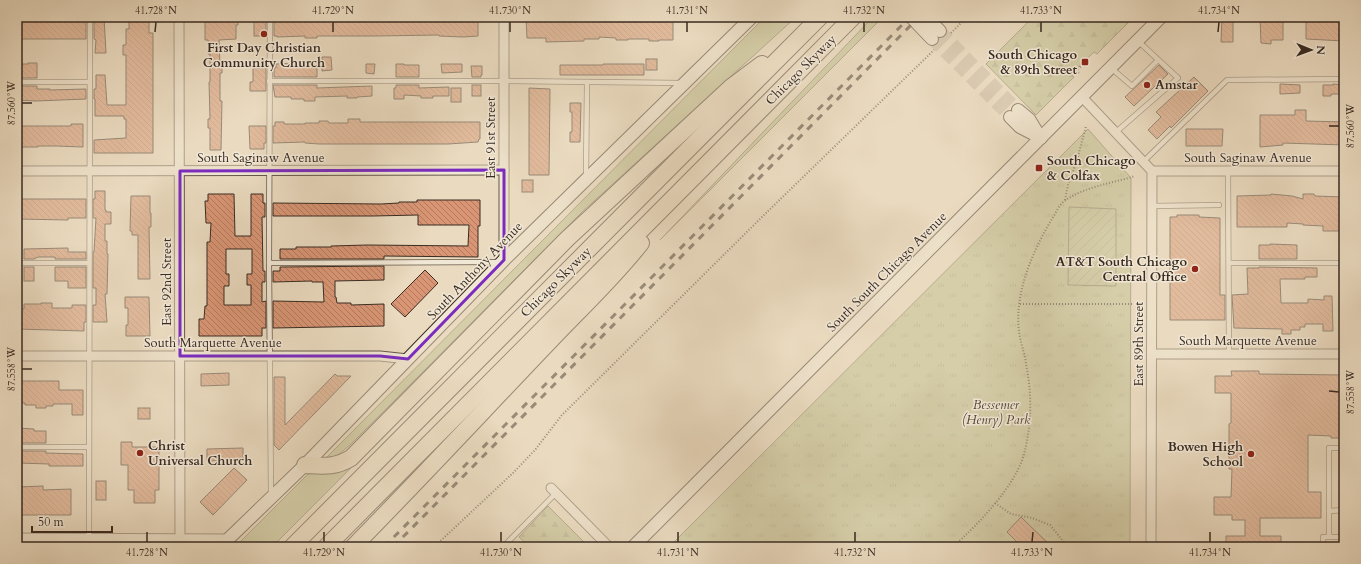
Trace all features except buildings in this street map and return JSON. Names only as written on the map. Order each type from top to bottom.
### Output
[{"type":"highway","name":"Chicago Skyway","points":[[292,547],[820,17]]},
{"type":"highway","name":"Chicago Skyway","points":[[326,547],[853,17]]},
{"type":"highway","points":[[305,465],[335,465],[350,458],[567,239],[730,88],[805,32]]},
{"type":"highway","points":[[353,547],[472,424],[548,342],[623,266],[684,188]]},
{"type":"main road","name":"South Anthony Avenue","points":[[224,543],[305,465],[503,261],[752,17]]},
{"type":"main road","points":[[911,17],[939,38]]},
{"type":"main road","points":[[926,17],[939,38]]},
{"type":"main road","name":"South South Chicago Avenue","points":[[633,547],[1161,17]]},
{"type":"main road","points":[[1014,114],[1020,127],[1041,138]]},
{"type":"street","name":"East 92nd Street","points":[[180,17],[180,543]]},
{"type":"street","name":"East 91st Street","points":[[503,261],[504,17]]},
{"type":"street","points":[[1082,97],[1152,171]]},
{"type":"street","name":"South Saginaw Avenue","points":[[17,171],[504,170]]},
{"type":"street","name":"South Saginaw Avenue","points":[[1152,171],[1344,171]]},
{"type":"street","name":"East 89th Street","points":[[1151,547],[1152,171]]},
{"type":"street","name":"South Marquette Avenue","points":[[1152,354],[1344,354]]},
{"type":"street","name":"South Marquette Avenue","points":[[17,356],[380,356],[408,359]]},
{"type":"street","points":[[553,491],[610,547]]},
{"type":"street","points":[[17,538],[89,538],[180,543],[224,543]]},
{"type":"lane","points":[[83,547],[89,538],[90,17]]},
{"type":"lane","points":[[270,17],[269,356],[271,498]]},
{"type":"lane","points":[[1116,132],[1178,78],[1137,41]]},
{"type":"lane","points":[[1111,67],[1132,86],[1158,60]]},
{"type":"lane","points":[[1143,162],[1227,80],[1344,80]]},
{"type":"lane","points":[[269,81],[685,83]]},
{"type":"lane","points":[[17,82],[90,82]]},
{"type":"lane","points":[[586,180],[587,82]]},
{"type":"lane","points":[[1228,171],[1229,354]]},
{"type":"lane","points":[[1152,206],[1219,205]]},
{"type":"lane","points":[[269,263],[503,261]]},
{"type":"lane","points":[[17,263],[89,263]]},
{"type":"lane","points":[[1229,263],[1344,263]]},
{"type":"lane","points":[[17,447],[89,447]]},
{"type":"lane","points":[[1328,537],[1329,448],[1344,448]]},
{"type":"lane","points":[[503,547],[553,491]]},
{"type":"lane","points":[[1329,511],[1344,510]]},
{"type":"lane","points":[[1323,547],[1323,537],[1344,537]]},
{"type":"path","points":[[434,547],[513,473],[535,450],[562,415],[769,210],[939,38],[967,17]]},
{"type":"path","points":[[1079,73],[1076,71],[1083,64]]},
{"type":"path","points":[[1066,200],[1068,185],[1077,160],[1086,126]]},
{"type":"path","points":[[953,547],[995,503],[1018,471],[1024,456],[1028,439],[1030,399],[1026,361],[1018,331],[1018,318],[1021,294],[1028,269],[1039,240],[1060,205],[1066,200],[1099,186],[1135,176]]},
{"type":"path","points":[[1020,304],[1134,304]]},
{"type":"path","points":[[995,503],[1011,514],[1032,518],[1050,525],[1070,547]]},
{"type":"highlighted area","points":[[504,170],[504,260],[408,359],[380,356],[180,356],[180,171]]},
{"type":"green space","points":[[765,17],[796,17],[583,211],[352,443],[337,456],[326,458]]},
{"type":"green space","points":[[873,17],[883,17],[660,240]]},
{"type":"green space","points":[[1033,17],[1134,17],[1097,54],[1094,52],[1071,74],[1074,77],[1036,115],[986,64]]},
{"type":"green space","name":"Bessemer (Henry) Park","points":[[1088,129],[1131,178],[1130,547],[669,547]]},
{"type":"green space","points":[[1069,207],[1116,209],[1116,286],[1068,285]]},
{"type":"green space","points":[[602,216],[272,547],[235,547],[307,475],[313,472],[336,471]]},
{"type":"green space","points":[[548,506],[589,547],[530,547],[519,537]]},
{"type":"tunnel","points":[[940,31],[1018,110]]},
{"type":"tunnel","points":[[932,39],[1010,117]]},
{"type":"railway","points":[[384,547],[910,17]]},
{"type":"railway","points":[[393,547],[919,17]]},
{"type":"place","name":"First Day Christian Community Church","points":[[264,34]]},
{"type":"place","name":"South Chicago & 89th Street","points":[[1085,62]]},
{"type":"place","name":"Amstar","points":[[1147,85]]},
{"type":"place","name":"South Chicago & Colfax","points":[[1039,168]]},
{"type":"place","name":"AT&T South Chicago Central Office","points":[[1195,269]]},
{"type":"place","name":"Christ Universal Church","points":[[140,453]]},
{"type":"place","name":"Bowen High School","points":[[1251,454]]}]
